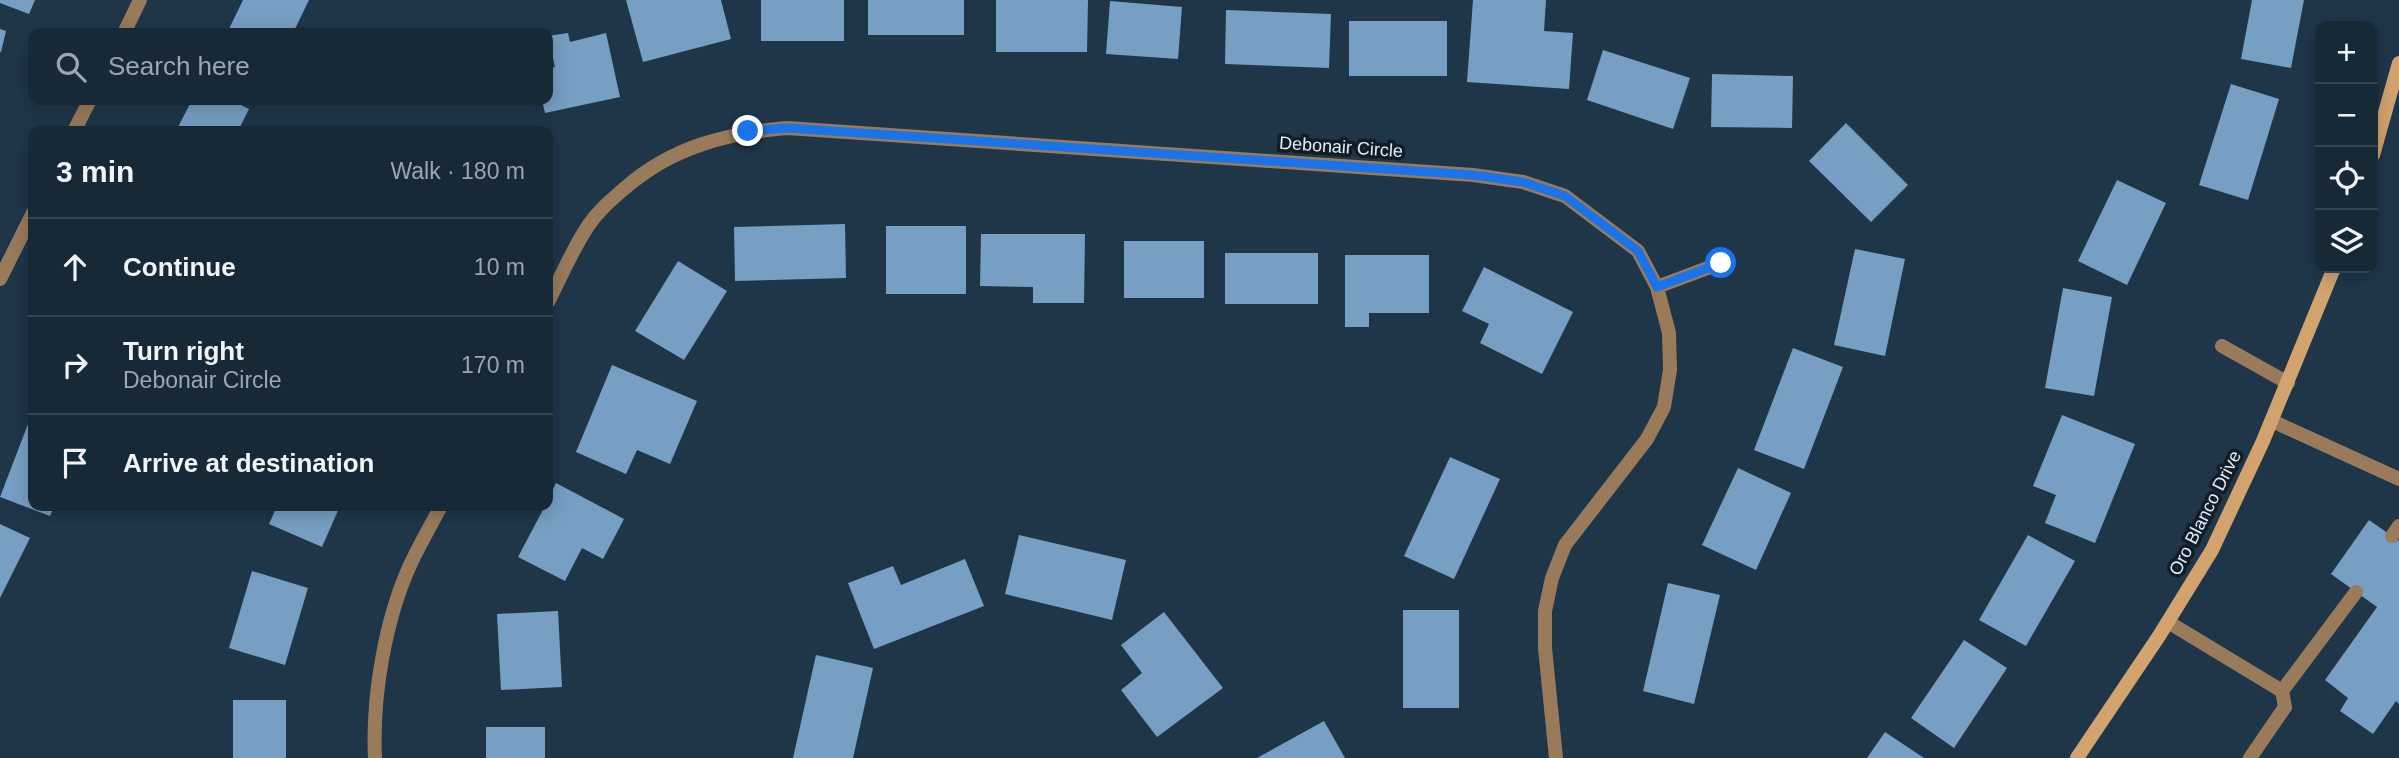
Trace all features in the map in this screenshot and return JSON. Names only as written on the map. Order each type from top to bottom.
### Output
[{"type":"street","points":[[126,28],[140,0]]},
{"type":"street","points":[[2375,147],[2399,62]]},
{"type":"street","points":[[77,126],[87,105]]},
{"type":"street","name":"Debonair Circle","points":[[553,292],[587,227],[605,204],[637,177],[672,155],[711,140],[748,131],[787,128],[1459,174],[1523,182],[1565,196],[1638,251],[1657,287],[1669,333],[1670,370],[1664,407],[1647,439],[1565,545],[1552,578],[1545,611],[1545,648],[1556,758]]},
{"type":"street","points":[[0,279],[28,223]]},
{"type":"street","points":[[1657,287],[1721,263]]},
{"type":"street","name":"Oro Blanco Drive","points":[[2077,758],[2168,622],[2212,550],[2272,421],[2332,273]]},
{"type":"street","points":[[2222,346],[2288,383]]},
{"type":"street","points":[[2272,421],[2399,479]]},
{"type":"street","points":[[375,758],[377,702],[392,614],[410,565],[438,511]]},
{"type":"street","points":[[2250,758],[2285,707],[2282,691],[2356,592]]},
{"type":"street","points":[[2168,622],[2282,691]]},
{"type":"building","points":[[0,0],[35,0],[29,14],[0,3]]},
{"type":"building","points":[[243,0],[309,0],[295,28],[229,28]]},
{"type":"building","points":[[626,0],[721,0],[731,39],[643,62]]},
{"type":"building","points":[[761,0],[844,0],[844,41],[761,41]]},
{"type":"building","points":[[868,0],[964,0],[964,35],[868,35]]},
{"type":"building","points":[[996,0],[1088,0],[1087,52],[996,52]]},
{"type":"building","points":[[1473,0],[1546,0],[1544,31],[1573,33],[1569,89],[1467,82]]},
{"type":"building","points":[[2252,0],[2304,0],[2291,68],[2241,59]]},
{"type":"building","points":[[1110,1],[1182,7],[1178,59],[1106,54]]},
{"type":"building","points":[[1226,10],[1331,14],[1329,68],[1225,64]]},
{"type":"building","points":[[1349,21],[1447,21],[1447,76],[1349,76]]},
{"type":"building","points":[[0,29],[6,31],[1,52],[0,52]]},
{"type":"building","points":[[568,33],[570,42],[606,33],[620,97],[545,113],[543,105],[553,105],[553,35]]},
{"type":"building","points":[[1603,50],[1690,78],[1673,129],[1587,100]]},
{"type":"building","points":[[1712,74],[1793,76],[1792,128],[1711,127]]},
{"type":"building","points":[[2231,84],[2279,99],[2248,200],[2199,185]]},
{"type":"building","points":[[189,105],[241,105],[249,109],[240,126],[179,126]]},
{"type":"building","points":[[1846,123],[1908,185],[1871,222],[1809,161]]},
{"type":"building","points":[[2117,180],[2166,203],[2127,285],[2078,261]]},
{"type":"building","points":[[845,224],[846,278],[735,281],[734,227]]},
{"type":"building","points":[[886,226],[966,226],[966,294],[886,294]]},
{"type":"building","points":[[981,234],[1085,234],[1084,303],[1033,303],[1033,287],[980,286]]},
{"type":"building","points":[[1124,241],[1204,241],[1204,298],[1124,298]]},
{"type":"building","points":[[1855,249],[1905,259],[1885,356],[1834,345]]},
{"type":"building","points":[[1225,253],[1318,253],[1318,304],[1225,304]]},
{"type":"building","points":[[1345,255],[1429,255],[1429,313],[1369,313],[1369,327],[1345,327]]},
{"type":"building","points":[[678,261],[727,291],[684,360],[635,331]]},
{"type":"building","points":[[1484,267],[1573,312],[1542,374],[1480,343],[1489,324],[1462,311]]},
{"type":"building","points":[[2063,288],[2112,297],[2094,396],[2045,388]]},
{"type":"building","points":[[1793,348],[1843,367],[1804,469],[1754,450]]},
{"type":"building","points":[[612,365],[697,401],[670,464],[637,450],[626,474],[576,452]]},
{"type":"building","points":[[2062,415],[2135,444],[2095,543],[2045,523],[2056,495],[2033,486]]},
{"type":"building","points":[[28,424],[28,508],[0,497]]},
{"type":"building","points":[[1450,457],[1500,479],[1454,579],[1404,556]]},
{"type":"building","points":[[1738,468],[1791,493],[1756,570],[1702,545]]},
{"type":"building","points":[[556,483],[624,519],[603,559],[582,548],[565,581],[518,557],[542,511],[553,511],[553,489]]},
{"type":"building","points":[[37,511],[52,511],[50,516]]},
{"type":"building","points":[[275,511],[338,511],[322,547],[269,524]]},
{"type":"building","points":[[2369,520],[2399,541],[2399,704],[2396,701],[2373,734],[2340,711],[2348,698],[2325,680],[2377,607],[2331,574]]},
{"type":"building","points":[[0,524],[30,538],[0,598]]},
{"type":"building","points":[[1019,535],[1126,560],[1112,620],[1005,594]]},
{"type":"building","points":[[2028,535],[2075,561],[2026,646],[1979,620]]},
{"type":"building","points":[[965,559],[984,606],[874,649],[848,583],[893,566],[901,585]]},
{"type":"building","points":[[252,571],[308,588],[285,665],[229,648]]},
{"type":"building","points":[[1668,583],[1720,595],[1694,704],[1643,691]]},
{"type":"building","points":[[1403,610],[1459,610],[1459,708],[1403,708]]},
{"type":"building","points":[[558,611],[562,687],[501,690],[497,614]]},
{"type":"building","points":[[1164,612],[1223,688],[1157,737],[1121,690],[1142,673],[1121,645]]},
{"type":"building","points":[[1964,640],[2007,668],[1954,748],[1911,718]]},
{"type":"building","points":[[816,655],[873,668],[853,758],[793,758]]},
{"type":"building","points":[[233,700],[286,700],[286,758],[233,758]]},
{"type":"building","points":[[1324,721],[1345,758],[1257,758]]},
{"type":"building","points":[[486,727],[545,727],[545,758],[486,758]]},
{"type":"building","points":[[1885,732],[1924,758],[1867,758]]},
{"type":"route","points":[[748,131],[787,128],[1473,175],[1523,182],[1565,196],[1638,251],[1657,287],[1721,263]]}]
